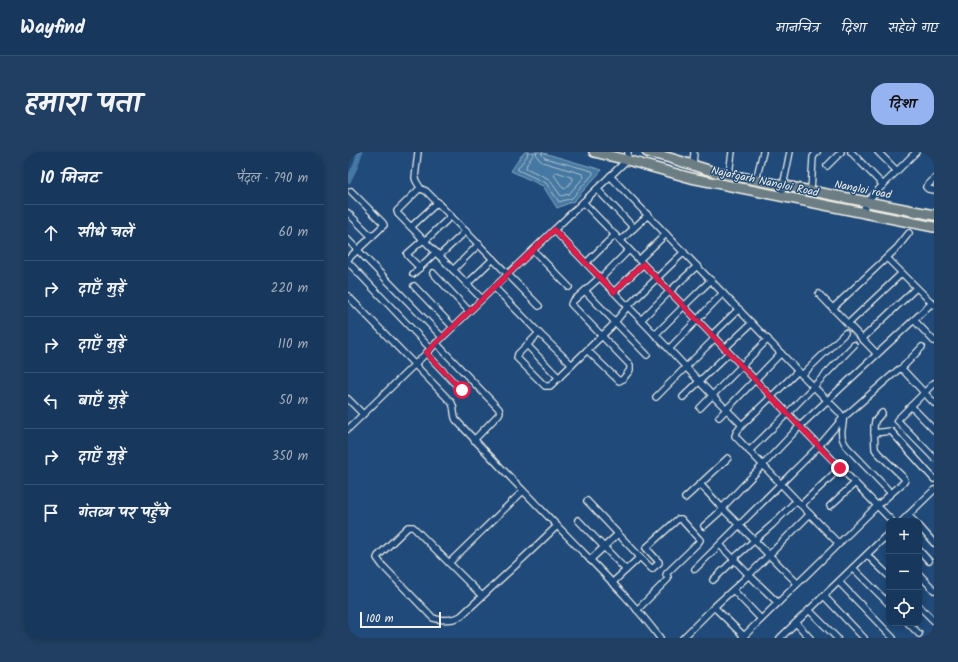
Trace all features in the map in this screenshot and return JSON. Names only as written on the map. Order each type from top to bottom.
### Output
[{"type":"main road","name":"Najafgarh Nangloi Road","points":[[594,152],[628,156],[691,178],[934,227]]},
{"type":"main road","name":"Nangloi road","points":[[647,152],[657,153],[715,172],[934,215]]},
{"type":"street","points":[[418,152],[415,178],[421,189],[426,191],[438,202],[539,306]]},
{"type":"street","points":[[692,165],[694,152]]},
{"type":"street","points":[[729,174],[732,152]]},
{"type":"street","points":[[756,180],[763,152]]},
{"type":"street","points":[[781,196],[790,152]]},
{"type":"street","points":[[811,191],[813,157],[817,152]]},
{"type":"street","points":[[827,166],[841,152]]},
{"type":"street","points":[[850,152],[883,185]]},
{"type":"street","points":[[878,152],[897,171]]},
{"type":"street","points":[[863,213],[866,202],[916,152]]},
{"type":"street","points":[[349,425],[363,414],[597,189],[628,156]]},
{"type":"street","points":[[610,176],[840,413],[844,421],[842,435],[847,448],[891,493]]},
{"type":"street","points":[[934,179],[926,187],[934,190]]},
{"type":"street","points":[[421,189],[418,190],[397,211],[398,214],[482,299]]},
{"type":"street","points":[[597,189],[634,228]]},
{"type":"street","points":[[351,191],[383,224],[383,226],[348,261],[431,349]]},
{"type":"street","points":[[411,227],[438,202]]},
{"type":"street","points":[[583,202],[889,518]]},
{"type":"street","points":[[348,213],[372,237]]},
{"type":"street","points":[[620,241],[648,215]]},
{"type":"street","points":[[420,268],[407,254],[451,216]]},
{"type":"street","points":[[554,230],[742,425]]},
{"type":"street","points":[[413,274],[466,231]]},
{"type":"street","points":[[833,308],[887,258],[901,244],[909,233]]},
{"type":"street","points":[[614,292],[666,234]]},
{"type":"street","points":[[586,263],[615,235]]},
{"type":"street","points":[[348,240],[442,337]]},
{"type":"street","points":[[453,270],[479,244]]},
{"type":"street","points":[[533,250],[569,287]]},
{"type":"street","points":[[587,350],[617,380],[621,381],[630,370],[630,365],[571,304],[600,279],[629,250]]},
{"type":"street","points":[[539,333],[517,355],[518,359],[545,386],[548,387],[602,336],[628,306],[684,252]]},
{"type":"street","points":[[704,526],[723,509],[727,502],[800,426],[933,304],[887,258]]},
{"type":"street","points":[[467,284],[493,259]]},
{"type":"street","points":[[641,320],[697,266]]},
{"type":"street","points":[[433,273],[470,311]]},
{"type":"street","points":[[848,324],[902,273]]},
{"type":"street","points":[[655,335],[711,280]]},
{"type":"street","points":[[414,286],[453,327]]},
{"type":"street","points":[[494,287],[572,365]]},
{"type":"street","points":[[862,339],[916,288]]},
{"type":"street","points":[[585,291],[614,323],[647,355]]},
{"type":"street","points":[[669,349],[723,293]]},
{"type":"street","points":[[819,294],[877,354]]},
{"type":"street","points":[[349,298],[452,404],[454,408],[454,418],[612,583],[660,638]]},
{"type":"street","points":[[656,397],[686,368],[739,309]]},
{"type":"street","points":[[914,320],[934,341]]},
{"type":"street","points":[[683,397],[699,382],[752,323]]},
{"type":"street","points":[[839,544],[763,466],[735,436],[735,434],[742,425],[772,397],[845,333]]},
{"type":"street","points":[[700,408],[768,339]]},
{"type":"street","points":[[436,343],[499,409],[499,414],[474,440]]},
{"type":"street","points":[[527,345],[559,378]]},
{"type":"street","points":[[749,451],[854,345]]},
{"type":"street","points":[[696,569],[819,446],[843,418],[922,347]]},
{"type":"street","points":[[426,353],[462,390]]},
{"type":"street","points":[[718,417],[781,353]]},
{"type":"street","points":[[900,368],[904,370],[934,403]]},
{"type":"street","points":[[934,383],[897,420],[934,458]]},
{"type":"street","points":[[348,399],[363,414]]},
{"type":"street","points":[[911,406],[934,430]]},
{"type":"street","points":[[714,607],[743,637],[797,583],[904,482],[905,478],[876,451],[874,446],[875,421],[882,413]]},
{"type":"street","points":[[874,433],[891,431],[934,479]]},
{"type":"street","points":[[685,498],[728,458]]},
{"type":"street","points":[[712,580],[754,540],[840,468]]},
{"type":"street","points":[[830,506],[855,483]]},
{"type":"street","points":[[699,485],[702,486],[739,526],[797,583]]},
{"type":"street","points":[[905,518],[934,490]]},
{"type":"street","points":[[449,563],[523,491]]},
{"type":"street","points":[[587,501],[652,568],[656,567],[659,562],[646,550],[646,548],[679,518],[700,540],[667,573],[666,575],[668,579],[637,610]]},
{"type":"street","points":[[683,638],[810,514]]},
{"type":"street","points":[[908,515],[911,518]]},
{"type":"street","points":[[578,520],[626,570]]},
{"type":"street","points":[[482,596],[411,526],[393,541],[377,558],[433,618],[457,618],[462,616],[557,526]]},
{"type":"street","points":[[922,529],[934,543]]},
{"type":"street","points":[[590,560],[618,534]]},
{"type":"street","points":[[781,638],[884,538]]},
{"type":"street","points":[[720,545],[778,603]]},
{"type":"street","points":[[922,553],[929,561]]},
{"type":"street","points":[[867,555],[886,573]]},
{"type":"street","points":[[612,583],[640,557]]},
{"type":"street","points":[[853,568],[886,601]]},
{"type":"street","points":[[922,577],[934,590]]},
{"type":"street","points":[[839,582],[893,638]]},
{"type":"street","points":[[733,590],[761,619]]},
{"type":"street","points":[[824,596],[864,638]]},
{"type":"street","points":[[922,609],[934,621]]},
{"type":"street","points":[[809,610],[837,638]]},
{"type":"street","points":[[796,623],[810,638]]},
{"type":"street","points":[[911,626],[919,634]]},
{"type":"water","points":[[525,152],[540,152],[602,170],[574,201],[557,208],[543,186],[511,171]]},
{"type":"waterway","points":[[348,181],[360,152]]},
{"type":"route","points":[[462,390],[426,353],[554,230],[614,292],[643,264],[726,348],[840,468]]}]
